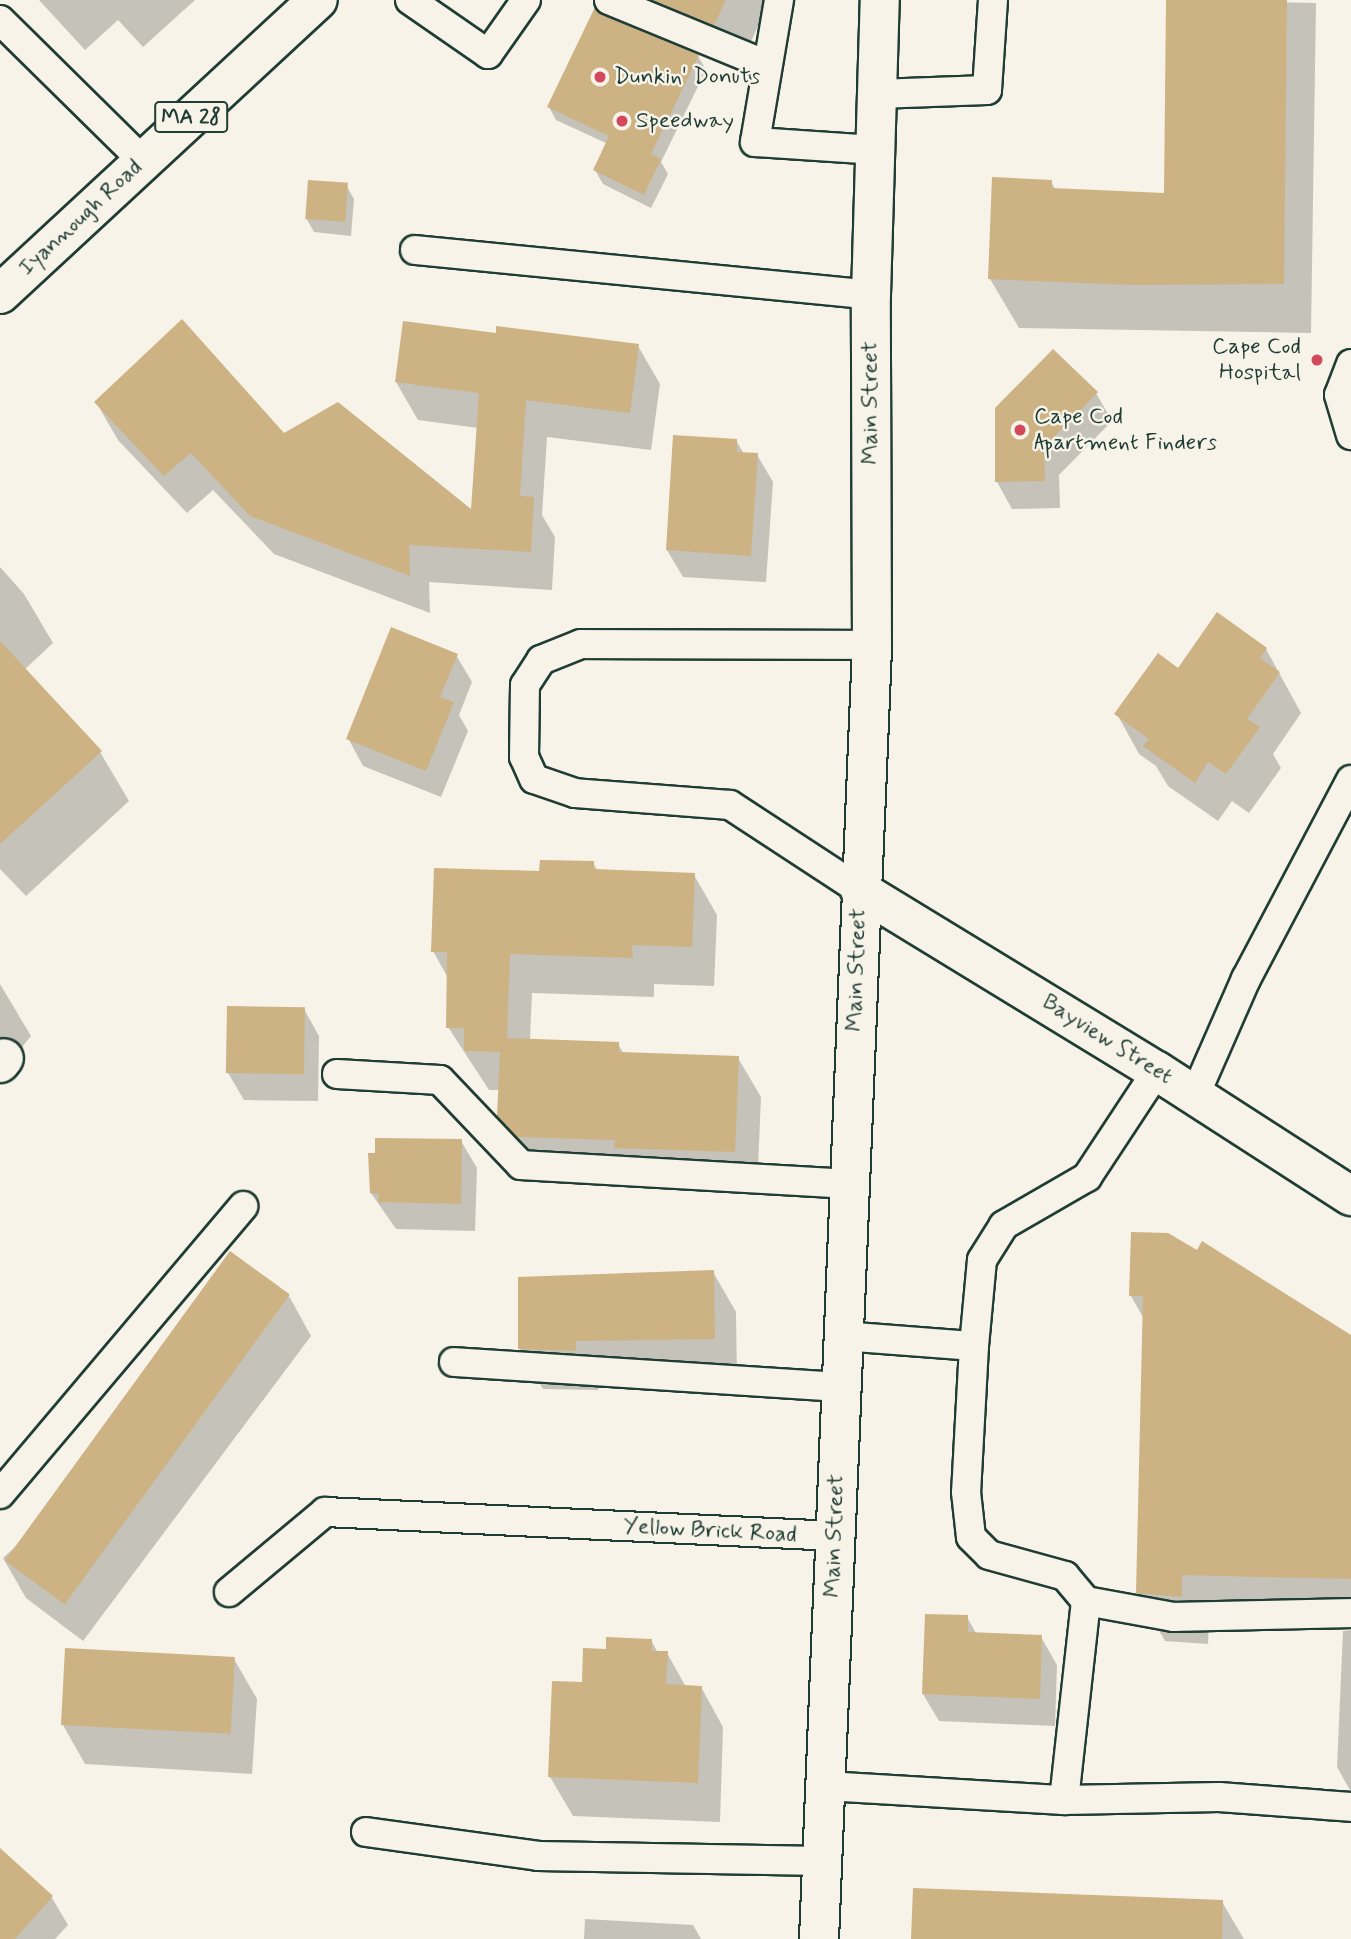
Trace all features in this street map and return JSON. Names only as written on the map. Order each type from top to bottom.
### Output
[{"type":"main road","name":"Iyannough Road","points":[[0,294],[318,0]]},
{"type":"main road","name":"Main Street","points":[[819,1939],[872,645],[871,295],[880,0]]},
{"type":"main road","name":"Bayview Street","points":[[860,890],[1157,1071],[1351,1196]]},
{"type":"lane","points":[[411,0],[488,54],[526,0]]},
{"type":"lane","points":[[779,0],[755,142],[875,150]]},
{"type":"lane","points":[[877,94],[987,90],[993,0]]},
{"type":"lane","points":[[625,3],[679,18],[767,65]]},
{"type":"lane","points":[[0,20],[142,161]]},
{"type":"lane","points":[[415,250],[871,295]]},
{"type":"lane","points":[[1351,364],[1339,395],[1351,435]]},
{"type":"lane","points":[[860,890],[730,805],[575,793],[534,779],[524,757],[525,685],[541,660],[581,644],[872,645]]},
{"type":"lane","points":[[1195,1095],[1246,979],[1351,780]]},
{"type":"lane","points":[[1157,1071],[1087,1177],[1004,1225],[982,1260],[965,1492],[971,1537],[989,1555],[1065,1576],[1086,1601],[1174,1618],[1351,1613]]},
{"type":"lane","points":[[337,1074],[440,1080],[521,1165],[849,1184]]},
{"type":"lane","points":[[0,1494],[243,1206]]},
{"type":"lane","points":[[843,1336],[974,1346]]},
{"type":"lane","points":[[454,1362],[841,1387]]},
{"type":"lane","name":"Yellow Brick Road","points":[[229,1591],[325,1512],[835,1536]]},
{"type":"lane","points":[[1064,1800],[1086,1601]]},
{"type":"lane","points":[[826,1786],[1064,1800],[1219,1797],[1351,1807]]},
{"type":"lane","points":[[366,1832],[538,1856],[823,1861]]},
{"type":"building","points":[[653,0],[726,0],[714,25]]},
{"type":"building","points":[[1166,0],[1287,0],[1284,284],[1134,285],[988,279],[992,177],[1052,180],[1052,188],[1164,193]]},
{"type":"building","name":"Speedway","points":[[595,7],[603,15],[699,55],[651,154],[661,159],[644,195],[593,170],[609,136],[547,107]]},
{"type":"building","points":[[308,180],[348,183],[345,222],[305,219]]},
{"type":"building","points":[[182,319],[284,433],[338,402],[471,509],[479,393],[395,382],[403,321],[496,333],[496,326],[639,344],[630,413],[526,400],[520,496],[534,497],[531,552],[409,545],[410,576],[250,516],[191,453],[164,476],[94,402]]},
{"type":"building","points":[[1053,349],[1098,392],[1044,447],[1045,481],[995,482],[995,408]]},
{"type":"building","points":[[673,435],[737,439],[737,452],[758,453],[751,556],[666,550]]},
{"type":"building","points":[[1217,612],[1267,648],[1260,658],[1280,672],[1247,719],[1260,727],[1226,774],[1208,762],[1195,783],[1143,746],[1149,739],[1114,714],[1158,653],[1178,668]]},
{"type":"building","points":[[391,627],[458,654],[440,697],[454,702],[426,771],[346,739]]},
{"type":"building","points":[[0,641],[102,751],[0,844]]},
{"type":"building","points":[[540,860],[594,861],[594,869],[695,873],[692,947],[632,945],[633,958],[510,954],[507,1038],[619,1042],[619,1052],[739,1056],[735,1152],[614,1148],[615,1140],[517,1137],[497,1116],[500,1052],[464,1051],[464,1028],[446,1028],[447,952],[431,952],[434,868],[539,871]]},
{"type":"building","points":[[227,1006],[305,1007],[304,1074],[226,1073]]},
{"type":"building","points":[[375,1138],[462,1139],[461,1204],[378,1202],[379,1194],[370,1193],[368,1153],[375,1153]]},
{"type":"building","points":[[1131,1232],[1168,1233],[1197,1250],[1202,1241],[1351,1335],[1351,1579],[1182,1575],[1182,1597],[1136,1593],[1143,1296],[1129,1296]]},
{"type":"building","points":[[230,1251],[290,1294],[65,1604],[5,1561]]},
{"type":"building","points":[[714,1270],[715,1339],[576,1341],[576,1351],[518,1349],[518,1277]]},
{"type":"building","points":[[925,1614],[968,1615],[968,1632],[1042,1635],[1040,1699],[922,1694]]},
{"type":"building","points":[[606,1637],[652,1639],[652,1651],[668,1651],[666,1684],[702,1686],[698,1783],[548,1777],[552,1681],[582,1682],[583,1648],[606,1649]]},
{"type":"building","points":[[65,1648],[235,1657],[231,1734],[61,1725]]},
{"type":"building","points":[[0,1848],[53,1896],[15,1939],[0,1939]]},
{"type":"building","points":[[913,1888],[1223,1900],[1222,1939],[911,1939]]},
{"type":"place","name":"Dunkin' Donuts","points":[[600,77]]},
{"type":"place","name":"Speedway","points":[[622,121]]},
{"type":"place","name":"Cape Cod Hospital","points":[[1317,360]]},
{"type":"place","name":"Cape Cod Apartment Finders","points":[[1020,430]]}]
